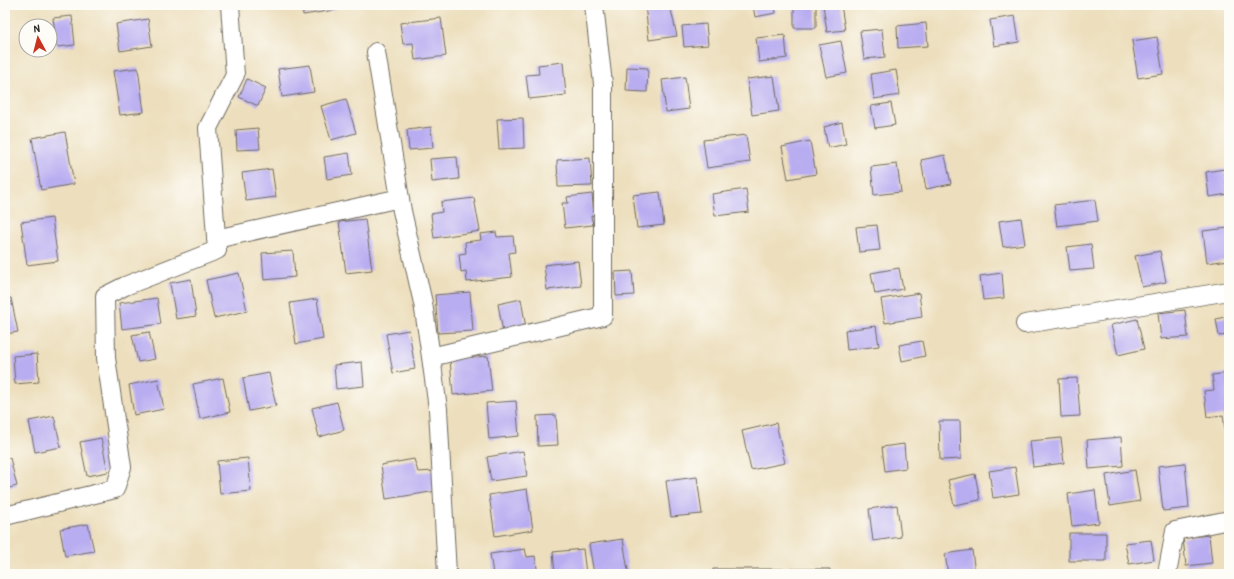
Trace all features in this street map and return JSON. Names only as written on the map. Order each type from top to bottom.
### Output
[{"type":"street","points":[[5,516],[115,489],[122,467],[106,358],[105,296],[125,286],[217,250],[208,128],[235,74],[230,5]]},
{"type":"street","points":[[431,357],[603,316],[603,84],[594,5]]},
{"type":"street","points":[[376,52],[400,198],[423,303],[431,357],[438,409],[448,574]]},
{"type":"street","points":[[216,239],[400,198]]},
{"type":"street","points":[[1025,324],[1229,292]]},
{"type":"street","points":[[1167,574],[1175,531],[1229,520]]},
{"type":"building","points":[[302,5],[334,5],[335,10],[303,15]]},
{"type":"building","points":[[645,5],[670,5],[677,36],[649,40]]},
{"type":"building","points":[[753,5],[775,5],[776,13],[755,17]]},
{"type":"building","points":[[794,5],[816,5],[816,28],[794,28]]},
{"type":"building","points":[[823,5],[841,5],[845,30],[827,32]]},
{"type":"building","points":[[72,16],[75,45],[58,47],[58,18],[53,18]]},
{"type":"building","points":[[1015,16],[1019,42],[994,46],[990,20]]},
{"type":"building","points":[[441,18],[446,56],[415,60],[413,43],[403,44],[400,23]]},
{"type":"building","points":[[148,19],[152,46],[120,51],[116,24]]},
{"type":"building","points":[[926,23],[928,46],[898,48],[897,26]]},
{"type":"building","points":[[706,24],[708,45],[684,47],[682,26]]},
{"type":"building","points":[[882,29],[885,57],[864,59],[860,31]]},
{"type":"building","points":[[785,35],[787,58],[759,62],[756,38]]},
{"type":"building","points":[[1157,37],[1163,74],[1138,78],[1132,41]]},
{"type":"building","points":[[841,41],[847,73],[826,77],[819,45]]},
{"type":"building","points":[[563,62],[566,95],[529,99],[526,75],[539,74],[538,65]]},
{"type":"building","points":[[310,65],[314,92],[282,97],[278,69]]},
{"type":"building","points":[[627,67],[648,68],[647,92],[626,91]]},
{"type":"building","points":[[138,68],[144,112],[120,115],[113,71]]},
{"type":"building","points":[[896,70],[900,95],[874,99],[871,74]]},
{"type":"building","points":[[774,76],[779,111],[752,115],[747,79]]},
{"type":"building","points":[[685,77],[689,109],[666,112],[662,80]]},
{"type":"building","points":[[247,79],[266,88],[258,106],[239,97]]},
{"type":"building","points":[[346,99],[356,133],[331,140],[321,106]]},
{"type":"building","points":[[891,103],[895,125],[875,128],[871,106]]},
{"type":"building","points":[[523,118],[524,148],[499,149],[497,119]]},
{"type":"building","points":[[842,122],[846,144],[828,148],[824,127]]},
{"type":"building","points":[[431,127],[433,148],[409,150],[407,130]]},
{"type":"building","points":[[258,128],[260,149],[237,150],[236,130]]},
{"type":"building","points":[[65,132],[74,184],[41,190],[32,138]]},
{"type":"building","points":[[746,135],[750,162],[707,168],[703,140]]},
{"type":"building","points":[[810,141],[816,174],[788,179],[782,147]]},
{"type":"building","points":[[349,153],[352,175],[327,179],[324,157]]},
{"type":"building","points":[[945,155],[951,184],[926,189],[921,160]]},
{"type":"building","points":[[457,157],[459,179],[432,182],[430,159]]},
{"type":"building","points":[[590,158],[592,186],[558,187],[557,160]]},
{"type":"building","points":[[897,164],[901,192],[874,195],[871,167]]},
{"type":"building","points":[[272,169],[276,197],[246,201],[242,173]]},
{"type":"building","points":[[1224,169],[1228,194],[1209,197],[1206,172]]},
{"type":"building","points":[[746,189],[749,212],[715,216],[712,194]]},
{"type":"building","points":[[660,192],[664,225],[637,228],[633,195]]},
{"type":"building","points":[[592,194],[594,215],[591,216],[593,225],[565,228],[562,203],[568,203],[567,197]]},
{"type":"building","points":[[474,198],[480,231],[434,238],[431,214],[442,212],[441,202]]},
{"type":"building","points":[[1095,200],[1098,221],[1057,226],[1054,205]]},
{"type":"building","points":[[52,218],[58,261],[27,265],[21,222]]},
{"type":"building","points":[[1021,218],[1025,244],[1003,247],[999,221]]},
{"type":"building","points":[[365,219],[372,270],[346,273],[339,222]]},
{"type":"building","points":[[877,225],[880,250],[859,252],[856,227]]},
{"type":"building","points":[[1228,228],[1229,260],[1207,263],[1203,231]]},
{"type":"building","points":[[496,232],[497,237],[513,236],[515,252],[509,253],[512,277],[467,282],[466,271],[461,272],[459,254],[466,253],[465,242],[481,240],[480,234]]},
{"type":"building","points":[[1091,244],[1094,269],[1070,271],[1067,247]]},
{"type":"building","points":[[293,251],[295,277],[264,280],[262,253]]},
{"type":"building","points":[[1160,251],[1166,282],[1142,287],[1135,256]]},
{"type":"building","points":[[578,261],[581,286],[547,290],[544,265]]},
{"type":"building","points":[[899,268],[903,289],[875,294],[871,273]]},
{"type":"building","points":[[632,271],[634,295],[616,296],[615,272]]},
{"type":"building","points":[[239,273],[247,311],[214,318],[206,280]]},
{"type":"building","points":[[1002,273],[1004,298],[983,300],[980,276]]},
{"type":"building","points":[[191,279],[196,316],[176,319],[170,283]]},
{"type":"building","points":[[470,292],[473,331],[438,333],[435,295]]},
{"type":"building","points":[[919,293],[922,317],[885,323],[881,299]]},
{"type":"building","points":[[11,298],[18,332],[5,334],[5,299]]},
{"type":"building","points":[[157,298],[161,324],[122,329],[119,303]]},
{"type":"building","points":[[317,299],[323,339],[296,344],[290,303]]},
{"type":"building","points":[[521,299],[526,328],[503,332],[498,304]]},
{"type":"building","points":[[1185,310],[1188,337],[1161,339],[1158,313]]},
{"type":"building","points":[[1229,316],[1229,335],[1219,336],[1216,319]]},
{"type":"building","points":[[1137,319],[1144,349],[1118,355],[1111,325]]},
{"type":"building","points":[[876,326],[879,346],[847,350],[845,330]]},
{"type":"building","points":[[409,330],[415,369],[393,373],[386,334]]},
{"type":"building","points":[[149,332],[155,359],[138,362],[132,335]]},
{"type":"building","points":[[922,341],[925,356],[902,361],[899,345]]},
{"type":"building","points":[[37,354],[39,382],[15,384],[13,356]]},
{"type":"building","points":[[488,356],[492,391],[453,395],[450,359]]},
{"type":"building","points":[[362,362],[364,386],[336,389],[334,365]]},
{"type":"building","points":[[269,373],[276,406],[249,411],[243,378]]},
{"type":"building","points":[[1229,373],[1229,428],[1225,429],[1223,415],[1207,417],[1204,391],[1214,390],[1212,375]]},
{"type":"building","points":[[223,378],[230,412],[200,419],[193,384]]},
{"type":"building","points":[[1077,378],[1080,416],[1061,417],[1059,379]]},
{"type":"building","points":[[158,379],[164,409],[134,415],[129,385]]},
{"type":"building","points":[[516,401],[519,436],[489,439],[486,403]]},
{"type":"building","points":[[337,402],[344,430],[319,437],[312,408]]},
{"type":"building","points":[[556,415],[558,445],[538,446],[537,416]]},
{"type":"building","points":[[54,416],[61,447],[35,452],[29,421]]},
{"type":"building","points":[[939,421],[960,421],[961,459],[940,460]]},
{"type":"building","points":[[776,423],[785,463],[751,470],[742,431]]},
{"type":"building","points":[[1121,437],[1123,466],[1089,469],[1087,440]]},
{"type":"building","points":[[101,438],[108,472],[87,476],[80,442]]},
{"type":"building","points":[[1061,438],[1064,463],[1033,467],[1030,441]]},
{"type":"building","points":[[904,444],[906,468],[885,471],[882,447]]},
{"type":"building","points":[[523,451],[527,476],[491,481],[487,457]]},
{"type":"building","points":[[10,458],[17,486],[5,489],[5,459]]},
{"type":"building","points":[[248,458],[251,491],[220,494],[217,461]]},
{"type":"building","points":[[414,459],[418,472],[434,471],[437,491],[386,499],[381,465]]},
{"type":"building","points":[[1185,463],[1189,508],[1163,511],[1158,466]]},
{"type":"building","points":[[1015,467],[1019,494],[993,498],[989,471]]},
{"type":"building","points":[[1135,470],[1140,501],[1110,506],[1106,475]]},
{"type":"building","points":[[975,474],[980,500],[954,505],[948,480]]},
{"type":"building","points":[[697,477],[702,514],[671,517],[666,481]]},
{"type":"building","points":[[527,489],[533,530],[495,536],[489,495]]},
{"type":"building","points":[[1095,490],[1099,523],[1072,526],[1068,494]]},
{"type":"building","points":[[897,505],[901,537],[873,541],[869,509]]},
{"type":"building","points":[[88,524],[94,551],[65,556],[60,529]]},
{"type":"building","points":[[1069,533],[1106,533],[1106,561],[1069,561]]},
{"type":"building","points":[[1209,535],[1212,563],[1186,566],[1183,538]]},
{"type":"building","points":[[623,539],[628,571],[594,574],[589,544]]},
{"type":"building","points":[[1151,540],[1154,560],[1129,564],[1125,543]]},
{"type":"building","points":[[525,549],[527,557],[535,556],[538,574],[493,574],[490,554]]},
{"type":"building","points":[[583,549],[586,574],[555,574],[553,552]]},
{"type":"building","points":[[972,550],[975,574],[948,574],[945,554]]},
{"type":"building","points":[[713,569],[830,569],[829,574],[713,574]]}]
